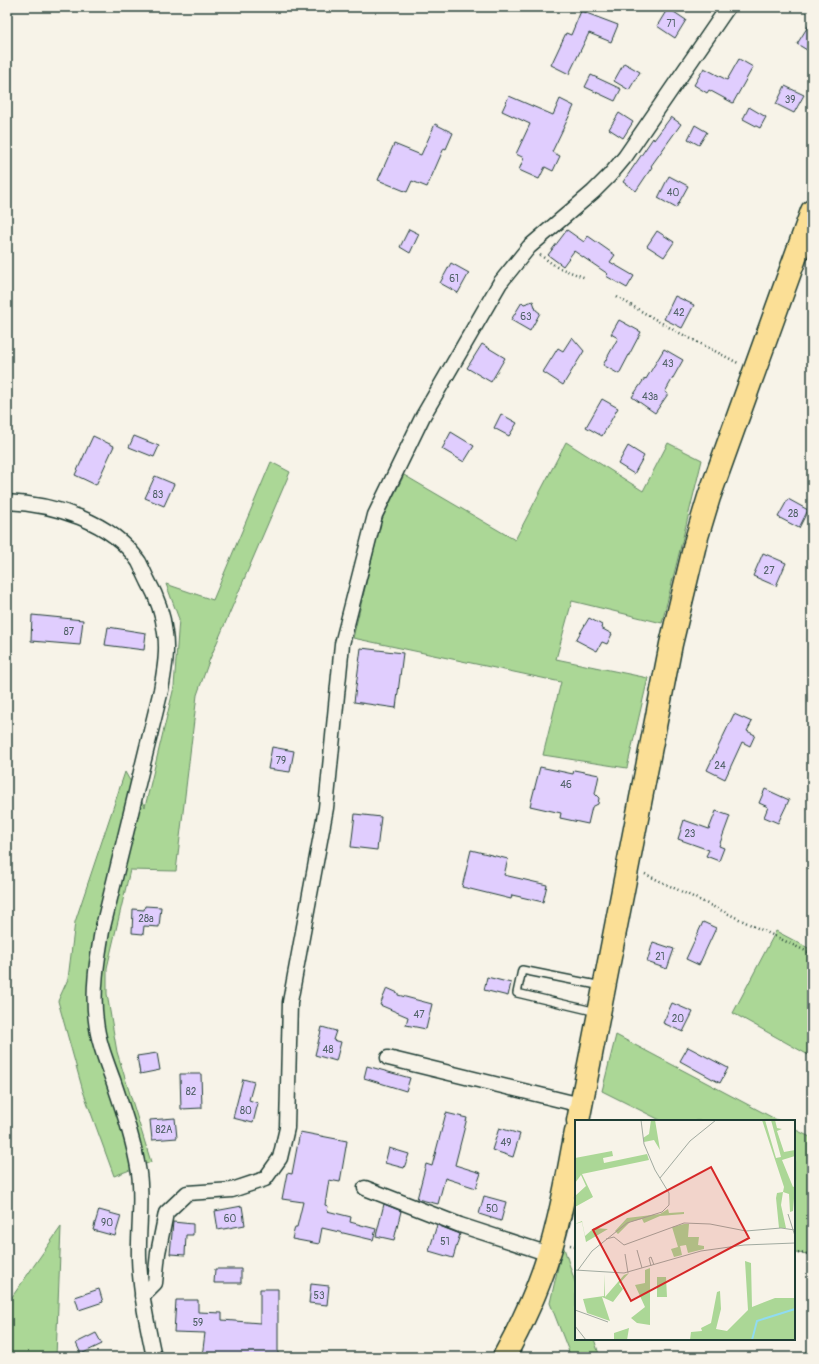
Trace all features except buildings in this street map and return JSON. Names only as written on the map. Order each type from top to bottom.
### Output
[{"type":"main road","points":[[580,1113],[671,644],[696,540],[709,497],[812,211]]},
{"type":"main road","points":[[504,1357],[516,1336],[533,1298],[549,1254],[558,1220],[575,1137]]},
{"type":"street","points":[[142,1296],[155,1283],[158,1253],[166,1213],[186,1193],[232,1190],[265,1179],[280,1158],[287,1128],[290,1002],[326,808],[342,644],[375,515],[423,416],[500,283],[529,247],[593,192],[625,157],[728,7]]},
{"type":"street","points":[[7,502],[27,503],[57,510],[87,520],[124,544],[138,561],[151,586],[161,611],[165,634],[166,660],[161,690],[102,931],[96,964],[94,992],[96,1022],[102,1049],[126,1118],[136,1155],[142,1189],[139,1258],[142,1296],[154,1357]]},
{"type":"street","points":[[388,1058],[580,1113]]},
{"type":"street","points":[[365,1188],[460,1225],[549,1254]]},
{"type":"lane","points":[[599,1013],[517,993],[522,970],[604,986]]},
{"type":"path","points":[[529,247],[557,267],[586,278]]},
{"type":"path","points":[[617,297],[672,329],[754,371]]},
{"type":"path","points":[[627,865],[812,954]]},
{"type":"path","points":[[795,1253],[812,1254]]},
{"type":"green space","points":[[566,442],[643,491],[668,443],[702,460],[662,623],[572,601],[556,659],[648,678],[627,768],[543,755],[561,682],[353,638],[381,521],[404,475],[515,540]]},
{"type":"green space","points":[[271,462],[290,472],[209,661],[197,695],[176,871],[130,870],[107,968],[107,994],[117,1052],[151,1162],[114,1176],[83,1091],[58,1001],[68,979],[75,922],[125,772],[145,807],[174,687],[179,619],[166,584],[213,600]]},
{"type":"green space","points":[[776,931],[812,950],[812,1057],[733,1013]]},
{"type":"green space","points":[[616,1035],[777,1120],[660,1120],[602,1091]]},
{"type":"green space","points":[[795,1130],[812,1138],[812,1254],[795,1253]]},
{"type":"green space","points":[[61,1227],[56,1357],[7,1357],[7,1304]]},
{"type":"green space","points":[[563,1245],[575,1282],[575,1340],[594,1340],[600,1357],[571,1357],[550,1303]]}]
